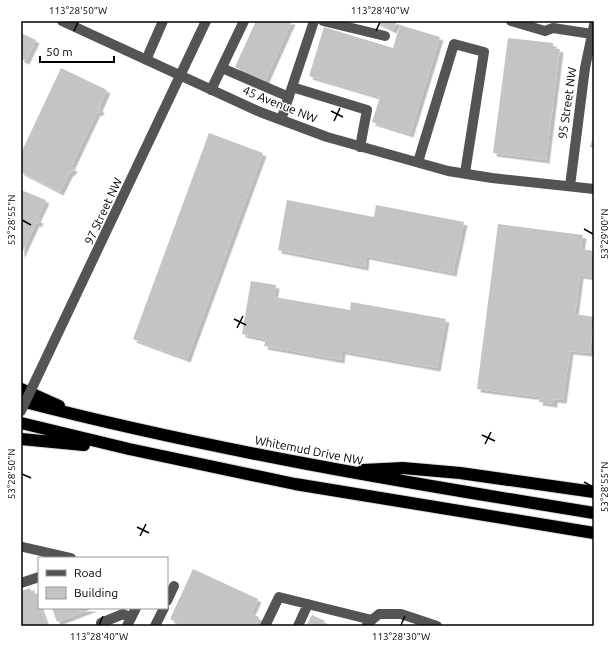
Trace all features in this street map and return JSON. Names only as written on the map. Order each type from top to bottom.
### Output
[{"type":"highway","points":[[21,389],[41,397],[80,417]]},
{"type":"highway","name":"Whitemud Drive NW","points":[[21,401],[80,417],[340,471],[594,513]]},
{"type":"highway","points":[[21,423],[129,449],[295,484],[594,533]]},
{"type":"highway","points":[[21,439],[129,449]]},
{"type":"highway","points":[[340,471],[403,468],[460,473],[594,492]]},
{"type":"highway","points":[[572,530],[594,538]]},
{"type":"street","name":"45 Avenue NW","points":[[62,21],[212,90],[281,120],[328,137],[360,147],[465,173],[594,189]]},
{"type":"street","points":[[146,60],[164,21]]},
{"type":"street","name":"97 Street NW","points":[[21,410],[206,21]]},
{"type":"street","points":[[212,90],[244,21]]},
{"type":"street","points":[[281,120],[314,21]]},
{"type":"street","points":[[323,21],[385,36]]},
{"type":"street","points":[[511,21],[545,31],[554,24],[593,30]]},
{"type":"street","name":"95 Street NW","points":[[570,186],[585,68],[593,30]]},
{"type":"street","points":[[418,162],[454,44],[484,52],[465,173]]},
{"type":"street","points":[[222,68],[289,97]]},
{"type":"street","points":[[292,87],[367,110],[360,147]]},
{"type":"street","points":[[23,547],[66,557]]},
{"type":"street","points":[[21,583],[38,577]]},
{"type":"street","points":[[168,599],[174,586]]},
{"type":"street","points":[[265,626],[279,597],[372,620],[401,614],[436,626]]},
{"type":"street","points":[[298,626],[308,604]]},
{"type":"street","points":[[102,623],[123,614],[129,622],[136,609]]},
{"type":"street","points":[[156,626],[164,609]]},
{"type":"building","points":[[256,21],[292,21],[265,81],[235,67]]},
{"type":"building","points":[[374,21],[397,21],[393,30]]},
{"type":"building","points":[[400,25],[440,37],[410,134],[372,122],[380,97],[309,76],[324,27],[393,48]]},
{"type":"building","points":[[21,33],[36,40],[26,61],[21,59]]},
{"type":"building","points":[[508,38],[553,43],[553,48],[560,49],[546,160],[493,153]]},
{"type":"building","points":[[61,68],[107,90],[99,108],[101,109],[99,113],[97,112],[71,167],[74,168],[71,173],[70,172],[60,192],[21,172],[21,153]]},
{"type":"building","points":[[209,133],[263,153],[187,359],[133,339]]},
{"type":"building","points":[[594,134],[594,148],[590,147]]},
{"type":"building","points":[[21,190],[46,200],[37,219],[40,220],[38,224],[36,223],[21,255]]},
{"type":"building","points":[[287,200],[374,217],[376,205],[464,222],[453,273],[366,256],[365,267],[278,250]]},
{"type":"building","points":[[498,224],[583,235],[581,249],[594,251],[594,277],[580,275],[575,314],[594,317],[590,353],[570,351],[563,400],[554,399],[554,404],[539,402],[540,397],[477,389]]},
{"type":"building","points":[[251,281],[276,285],[274,297],[350,310],[351,302],[446,319],[437,368],[342,351],[341,360],[264,346],[266,339],[242,334]]},
{"type":"building","points":[[193,569],[258,599],[251,614],[259,617],[255,626],[184,626],[170,619]]},
{"type":"building","points":[[30,588],[31,591],[34,590],[38,601],[38,609],[41,609],[47,626],[21,626],[21,591]]},
{"type":"building","points":[[52,609],[91,609],[57,622]]},
{"type":"building","points":[[312,615],[325,621],[322,626],[306,626]]}]
